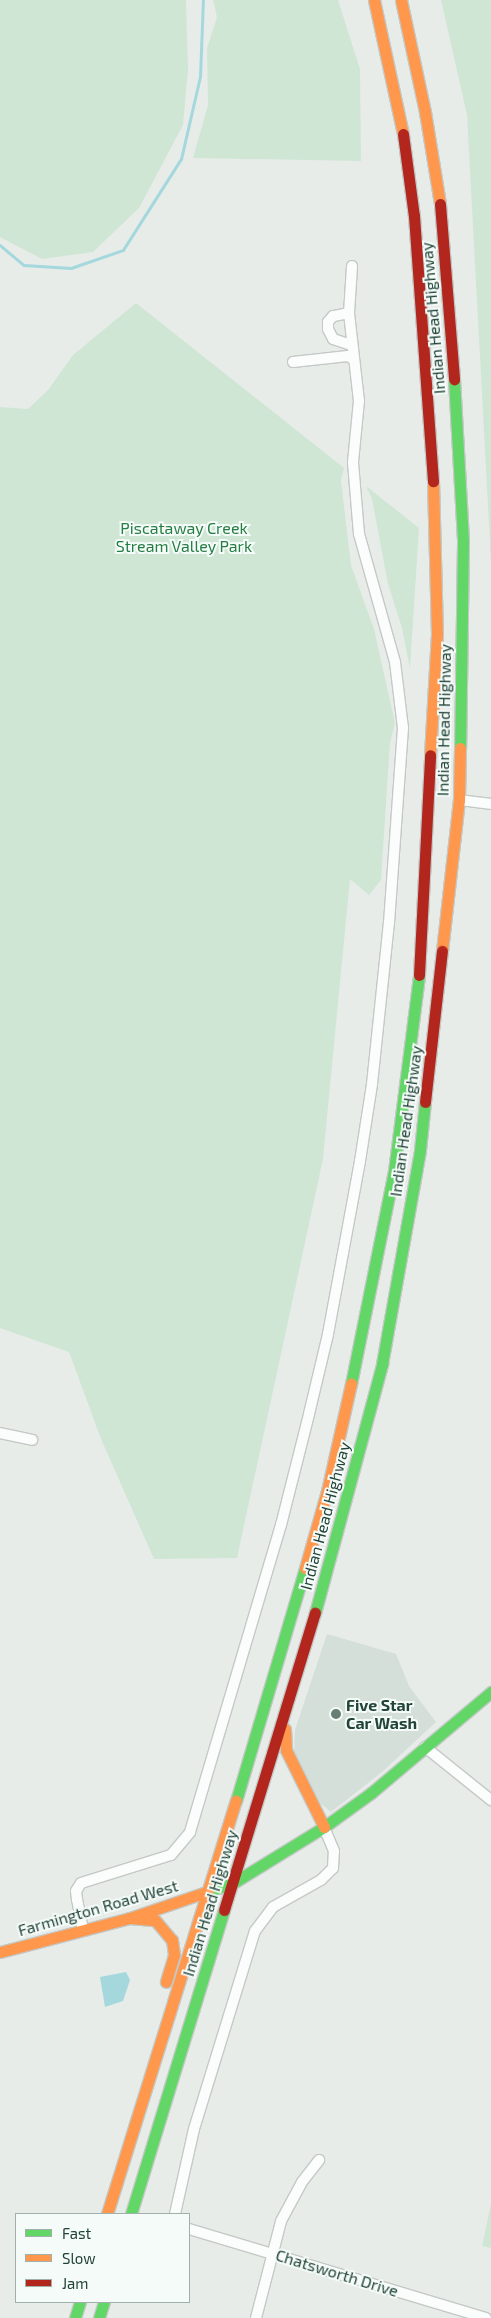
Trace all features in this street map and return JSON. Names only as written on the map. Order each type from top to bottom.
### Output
[{"type":"main road","name":"Indian Head Highway","points":[[107,2213],[310,1551],[350,1398],[394,1172],[417,1005],[437,634],[433,471],[414,216],[401,119],[374,0]]},
{"type":"main road","name":"Indian Head Highway","points":[[131,2213],[296,1675],[357,1465],[382,1364],[420,1150],[459,800],[463,542],[457,419],[440,204],[425,112],[401,0]]},
{"type":"main road","points":[[296,1675],[284,1743],[324,1828]]},
{"type":"main road","name":"Farmington Road West","points":[[0,1952],[130,1918],[233,1883],[324,1828],[491,1692]]},
{"type":"main road","points":[[127,2150],[139,2077],[174,1955],[172,1940],[163,1926],[154,1920],[130,1918]]},
{"type":"main road","points":[[75,2318],[80,2303]]},
{"type":"main road","points":[[99,2318],[104,2303]]},
{"type":"street","points":[[84,1930],[76,1891],[81,1884],[171,1855],[190,1832],[281,1525],[328,1334],[350,1217],[380,1008],[403,728],[395,662],[359,534],[353,462],[359,401],[357,369],[353,358],[350,313],[352,266]]},
{"type":"street","points":[[350,313],[333,316],[328,322],[328,329],[333,339],[352,345]]},
{"type":"street","points":[[293,362],[348,356],[353,358]]},
{"type":"street","points":[[459,800],[491,804]]},
{"type":"street","points":[[0,1433],[32,1440]]},
{"type":"street","points":[[425,1747],[491,1800]]},
{"type":"street","points":[[175,2213],[194,2129],[255,1931],[273,1907],[321,1880],[332,1868],[334,1851],[324,1828]]},
{"type":"street","points":[[256,2318],[272,2253],[286,2210],[319,2160]]},
{"type":"street","name":"Chatsworth Drive","points":[[190,2229],[486,2318]]},
{"type":"shaded area","points":[[327,1634],[396,1654],[409,1686],[436,1722],[382,1772],[331,1812],[320,1803],[294,1753],[295,1730]]},
{"type":"green space","points":[[0,0],[186,0],[188,70],[183,125],[139,208],[93,252],[42,259],[0,237]]},
{"type":"green space","points":[[213,0],[338,0],[360,69],[361,161],[193,158],[208,105],[207,48],[217,17]]},
{"type":"green space","points":[[441,0],[491,0],[491,562],[467,115]]},
{"type":"green space","name":"Piscataway Creek Stream Valley Park","points":[[136,303],[344,468],[341,480],[351,565],[374,629],[395,723],[390,743],[381,880],[369,895],[350,879],[323,1159],[237,1558],[154,1559],[101,1439],[69,1352],[0,1328],[0,407],[28,409],[48,390],[73,355]]},
{"type":"green space","points":[[366,486],[419,528],[410,669],[402,628],[388,584],[372,499]]},
{"type":"green space","points":[[491,2204],[491,2248],[482,2246]]},
{"type":"water","points":[[126,1972],[130,1980],[123,2001],[105,2007],[100,1977]]},
{"type":"waterway","points":[[0,245],[24,265],[71,268],[123,250],[181,159],[200,77],[203,0]]},
{"type":"traffic: fast","points":[[454,379],[463,542],[460,748]]},
{"type":"traffic: fast","points":[[351,1384],[394,1171],[419,975]]},
{"type":"traffic: fast","points":[[315,1613],[382,1364],[420,1150],[425,1102]]},
{"type":"traffic: fast","points":[[236,1801],[305,1568]]},
{"type":"traffic: fast","points":[[206,1892],[233,1883],[324,1827],[371,1793],[491,1692]]},
{"type":"traffic: fast","points":[[131,2213],[224,1910]]},
{"type":"traffic: fast","points":[[75,2318],[80,2303]]},
{"type":"traffic: fast","points":[[99,2318],[104,2303]]},
{"type":"traffic: slow","points":[[374,0],[403,134]]},
{"type":"traffic: slow","points":[[401,0],[425,112],[440,204]]},
{"type":"traffic: slow","points":[[430,755],[437,634],[433,481]]},
{"type":"traffic: slow","points":[[442,951],[459,800],[460,748]]},
{"type":"traffic: slow","points":[[305,1568],[327,1491],[351,1384]]},
{"type":"traffic: slow","points":[[285,1729],[286,1750],[324,1827]]},
{"type":"traffic: slow","points":[[107,2213],[236,1801]]},
{"type":"traffic: slow","points":[[0,1952],[130,1918],[206,1892]]},
{"type":"traffic: slow","points":[[130,1918],[155,1920],[172,1940],[174,1955],[166,1982]]},
{"type":"traffic: jam","points":[[403,134],[414,216],[433,481]]},
{"type":"traffic: jam","points":[[440,204],[454,379]]},
{"type":"traffic: jam","points":[[419,975],[430,755]]},
{"type":"traffic: jam","points":[[425,1102],[442,951]]},
{"type":"traffic: jam","points":[[224,1910],[315,1613]]},
{"type":"place","name":"Five Star Car Wash","points":[[336,1714]]}]
